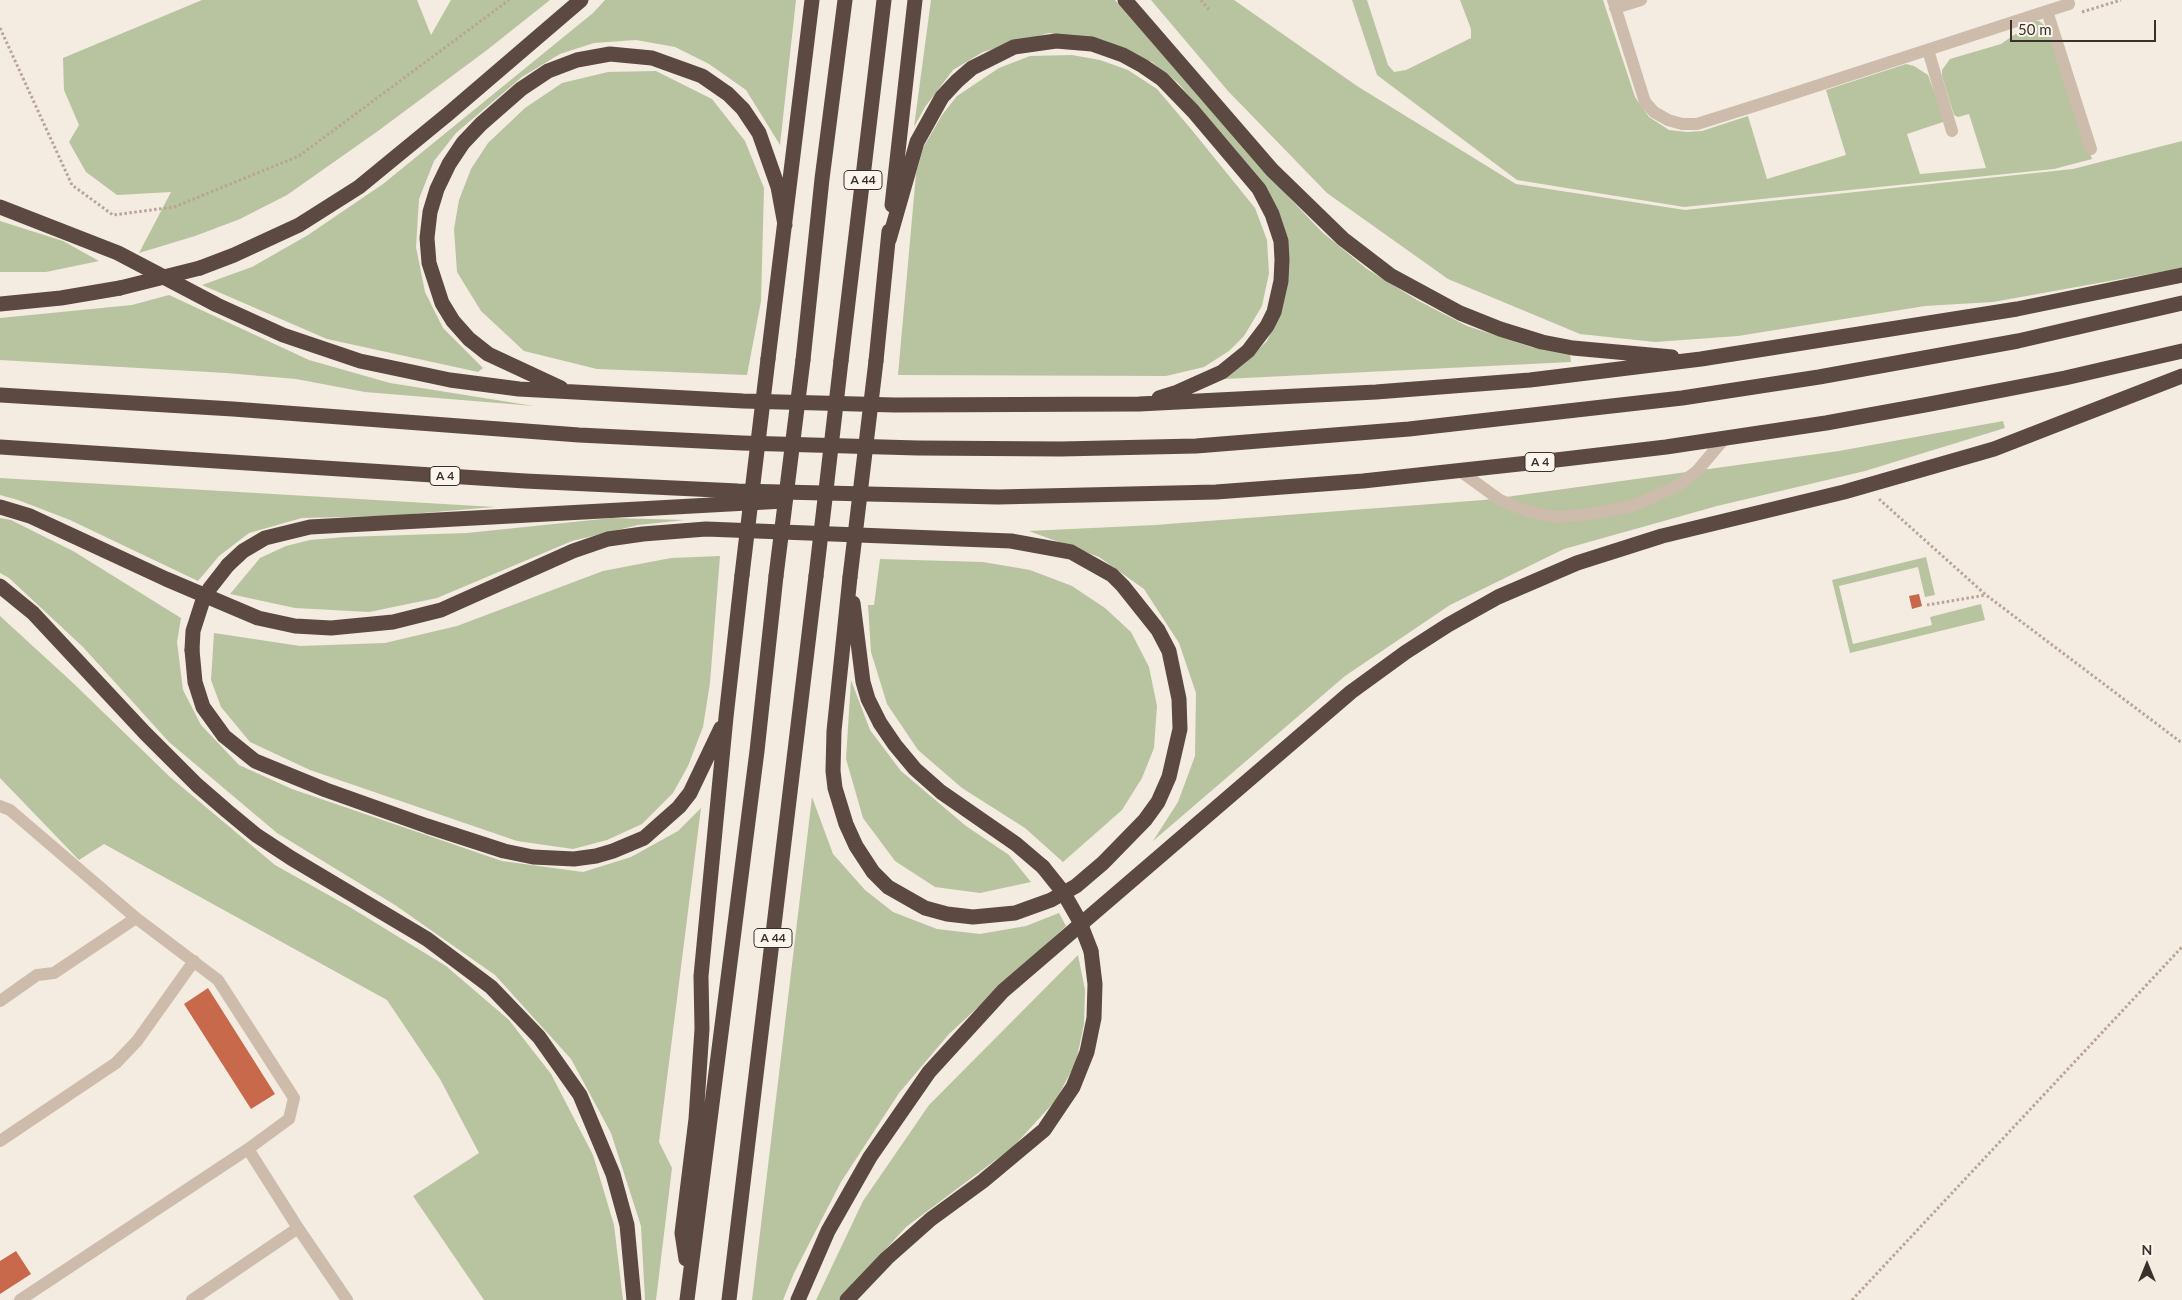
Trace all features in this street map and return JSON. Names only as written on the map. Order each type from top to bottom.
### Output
[{"type":"highway","points":[[0,304],[61,298],[120,288],[200,268],[234,256],[299,225],[359,187],[581,0]]},
{"type":"highway","points":[[688,1283],[682,1233],[696,1120],[702,1029],[701,976],[742,575],[812,0]]},
{"type":"highway","name":"A 44","points":[[687,1300],[757,751],[776,576],[803,360],[822,178],[845,0]]},
{"type":"highway","name":"A 44","points":[[729,1300],[884,0]]},
{"type":"highway","points":[[0,507],[30,516],[166,579],[258,618],[295,626],[331,628],[393,622],[441,610],[573,551],[608,539],[643,534],[706,529],[1011,541],[1071,552],[1112,575],[1158,630],[1169,651],[1179,699],[1180,729],[1169,777],[1158,802],[1145,820],[1104,862],[1076,886],[1051,900],[1015,914],[972,917],[947,914],[926,908],[888,886],[873,872],[856,846],[840,807],[834,780],[832,752],[835,708],[850,577],[876,361],[914,0]]},
{"type":"highway","points":[[1124,0],[1272,170],[1343,239],[1390,275],[1460,313],[1500,329],[1542,342],[1574,348],[1700,359]]},
{"type":"highway","points":[[889,240],[917,142],[942,97],[957,80],[972,68],[1014,48],[1056,41],[1092,44],[1123,55],[1162,79],[1193,111],[1259,189],[1272,214],[1281,242],[1281,281],[1274,312],[1267,326],[1248,351],[1236,362],[1204,381],[1175,393],[1139,404]]},
{"type":"highway","points":[[571,393],[488,354],[469,339],[453,321],[442,303],[428,263],[430,212],[437,189],[449,164],[481,124],[521,89],[548,72],[577,60],[610,54],[652,58],[702,76],[728,94],[738,104],[759,133],[778,187],[785,225]]},
{"type":"highway","points":[[0,207],[118,253],[216,305],[283,335],[360,361],[450,380],[571,393],[744,401],[895,405],[1139,404],[1385,392],[1530,380],[1700,359],[2017,309],[2182,274]]},
{"type":"highway","points":[[0,395],[233,409],[559,434],[742,443],[918,448],[1061,449],[1196,446],[1409,429],[1692,396],[1819,377],[2018,341],[2182,303]]},
{"type":"highway","name":"A 4","points":[[0,447],[525,481],[890,496],[1016,497],[1198,492],[1302,486],[1460,471],[1725,438],[1826,422],[2065,378],[2182,351]]},
{"type":"highway","points":[[798,1300],[828,1231],[870,1157],[929,1072],[1003,991],[1351,692],[1406,652],[1448,625],[1498,597],[1577,563],[1662,536],[1844,492],[1994,450],[2182,376]]},
{"type":"highway","points":[[726,718],[690,793],[679,807],[644,838],[613,852],[596,856],[560,859],[533,857],[504,852],[428,826],[326,790],[255,761],[224,736],[203,707],[195,682],[192,650],[194,630],[202,603],[228,565],[243,551],[266,538],[316,526],[890,496]]},
{"type":"highway","points":[[847,1300],[887,1258],[931,1219],[983,1181],[1044,1130],[1073,1087],[1088,1052],[1094,1018],[1095,984],[1090,951],[1079,920],[1063,892],[1043,867],[1016,844],[941,792],[915,769],[880,723],[868,699],[863,682],[850,577]]},
{"type":"highway","points":[[0,586],[32,613],[151,739],[197,785],[227,811],[256,835],[291,858],[427,939],[491,987],[539,1037],[580,1095],[613,1174],[627,1225],[634,1300]]},
{"type":"lane","points":[[1641,0],[1614,4],[1646,102],[1654,112],[1668,120],[1682,124],[1697,124],[2072,5]]},
{"type":"lane","points":[[2047,12],[2091,149]]},
{"type":"lane","points":[[1928,50],[1952,132]]},
{"type":"lane","points":[[1460,471],[1500,500],[1527,511],[1555,517],[1590,514],[1633,506],[1677,486],[1697,471],[1725,438]]},
{"type":"lane","points":[[0,806],[10,810],[136,918],[218,980],[294,1098],[289,1119],[248,1149],[20,1300]]},
{"type":"lane","points":[[0,1001],[37,975],[54,974],[136,918]]},
{"type":"lane","points":[[0,1141],[116,1063],[137,1041],[194,962]]},
{"type":"lane","points":[[248,1149],[298,1228],[347,1300]]},
{"type":"lane","points":[[192,1300],[298,1228]]},
{"type":"path","points":[[0,28],[72,185],[113,214],[174,207],[299,156],[509,0]]},
{"type":"path","points":[[1201,0],[1210,12]]},
{"type":"path","points":[[2072,5],[2121,0]]},
{"type":"path","points":[[1878,499],[1986,595],[2182,743]]},
{"type":"path","points":[[1927,605],[1986,595]]},
{"type":"path","points":[[1852,1300],[2182,947]]},
{"type":"green space","points":[[202,0],[417,0],[431,35],[451,0],[550,0],[487,50],[378,131],[287,195],[240,219],[195,236],[139,253],[171,192],[117,195],[86,172],[69,142],[79,125],[64,90],[63,58]]},
{"type":"green space","points":[[605,0],[796,0],[780,145],[746,90],[709,64],[675,47],[636,40],[594,43],[560,54],[522,77],[456,133],[434,161],[419,199],[416,247],[425,292],[443,328],[483,368],[478,372],[327,339],[202,285],[252,267],[308,235],[383,184],[593,13]]},
{"type":"green space","points":[[931,0],[1115,0],[1262,169],[1322,232],[1367,269],[1417,300],[1467,326],[1531,347],[1570,353],[1571,362],[1224,379],[1249,359],[1267,341],[1281,312],[1286,282],[1251,169],[1178,83],[1152,62],[1103,40],[1049,33],[983,52],[953,70],[925,107],[914,127]]},
{"type":"green space","points":[[1151,0],[1234,0],[1357,86],[1516,184],[1685,210],[2073,169],[2182,141],[2182,268],[1993,302],[1925,306],[1738,336],[1655,342],[1580,334],[1448,279],[1327,193],[1228,91]]},
{"type":"green space","points":[[1352,0],[1367,0],[1388,65],[1394,72],[1406,70],[1471,38],[1471,29],[1460,0],[1603,0],[1635,97],[1649,117],[1669,130],[1687,132],[1702,131],[1748,116],[1767,179],[1846,155],[1826,90],[1906,64],[1914,66],[1928,75],[1944,118],[1943,122],[1907,134],[1920,174],[1986,168],[1969,114],[1958,117],[1954,115],[1942,76],[1942,70],[1950,59],[2001,44],[2034,21],[2039,21],[2048,28],[2092,159],[2054,169],[1684,207],[1517,180],[1377,75]]},
{"type":"green space","points":[[1072,55],[1100,60],[1128,70],[1157,89],[1255,208],[1267,240],[1269,273],[1262,306],[1244,336],[1229,351],[1204,367],[1166,376],[898,375],[916,174],[923,148],[942,115],[957,96],[999,68],[1030,56]]},
{"type":"green space","points":[[656,71],[712,99],[745,141],[764,188],[761,301],[747,375],[597,369],[524,351],[481,311],[457,272],[454,229],[459,200],[471,169],[488,143],[525,108],[562,83],[608,72]]},
{"type":"green space","points":[[0,221],[63,241],[99,261],[46,272],[0,272]]},
{"type":"green space","points":[[169,295],[309,360],[390,383],[534,406],[365,392],[296,379],[226,373],[0,360],[0,318],[132,305]]},
{"type":"green space","points":[[2003,421],[2005,428],[1865,471],[1717,506],[1564,549],[1450,605],[1345,676],[1153,841],[1178,802],[1195,756],[1196,693],[1179,643],[1144,589],[1099,557],[1029,531],[1155,525],[1484,500],[1839,451]]},
{"type":"green space","points":[[0,478],[495,507],[387,516],[302,518],[249,533],[219,556],[198,581],[70,520],[0,495]]},
{"type":"green space","points":[[0,518],[11,520],[73,551],[181,618],[177,642],[183,690],[201,725],[239,765],[292,789],[502,861],[583,872],[631,857],[678,831],[701,808],[659,1142],[672,1168],[656,1300],[645,1300],[641,1226],[611,1133],[571,1059],[495,975],[395,905],[277,833],[169,742],[83,647],[9,578],[0,573]]},
{"type":"green space","points":[[612,518],[685,520],[638,525],[572,541],[437,598],[369,612],[295,608],[230,594],[260,558],[286,546],[310,540],[467,533]]},
{"type":"green space","points":[[720,556],[710,683],[703,727],[688,766],[673,793],[642,824],[607,840],[573,849],[517,841],[310,770],[250,742],[221,707],[211,680],[214,633],[300,646],[385,643],[457,626],[603,571],[671,558]]},
{"type":"green space","points":[[1926,557],[1935,595],[1925,597],[1918,567],[1839,586],[1853,644],[1932,625],[1930,617],[1981,604],[1985,620],[1850,653],[1832,580]]},
{"type":"green space","points":[[880,559],[983,562],[1030,570],[1072,586],[1105,608],[1131,632],[1149,667],[1157,706],[1154,748],[1142,778],[1122,810],[1063,862],[1025,828],[962,788],[918,750],[887,704],[871,652],[868,605],[874,605]]},
{"type":"green space","points":[[0,616],[72,682],[170,777],[275,865],[348,906],[446,966],[509,1020],[551,1074],[593,1155],[614,1225],[623,1300],[484,1300],[413,1196],[479,1153],[440,1079],[387,1000],[104,844],[79,860],[0,778]]},
{"type":"green space","points":[[851,680],[870,730],[901,771],[966,826],[1009,855],[1031,882],[980,893],[935,887],[895,861],[863,818],[846,759]]},
{"type":"green space","points":[[812,797],[833,854],[865,890],[893,912],[937,929],[980,934],[1026,926],[1059,913],[1066,926],[949,1034],[899,1093],[841,1182],[794,1273],[783,1300],[752,1300]]},
{"type":"green space","points":[[1078,955],[1085,990],[1084,1024],[1076,1062],[1056,1100],[1013,1147],[906,1227],[839,1300],[816,1300],[863,1201],[929,1105]]},
{"type":"building","points":[[1919,594],[1922,606],[1912,609],[1909,596]]},
{"type":"building","points":[[208,988],[275,1094],[251,1109],[184,1004]]},
{"type":"building","points":[[16,1251],[31,1274],[0,1294],[0,1261]]}]
